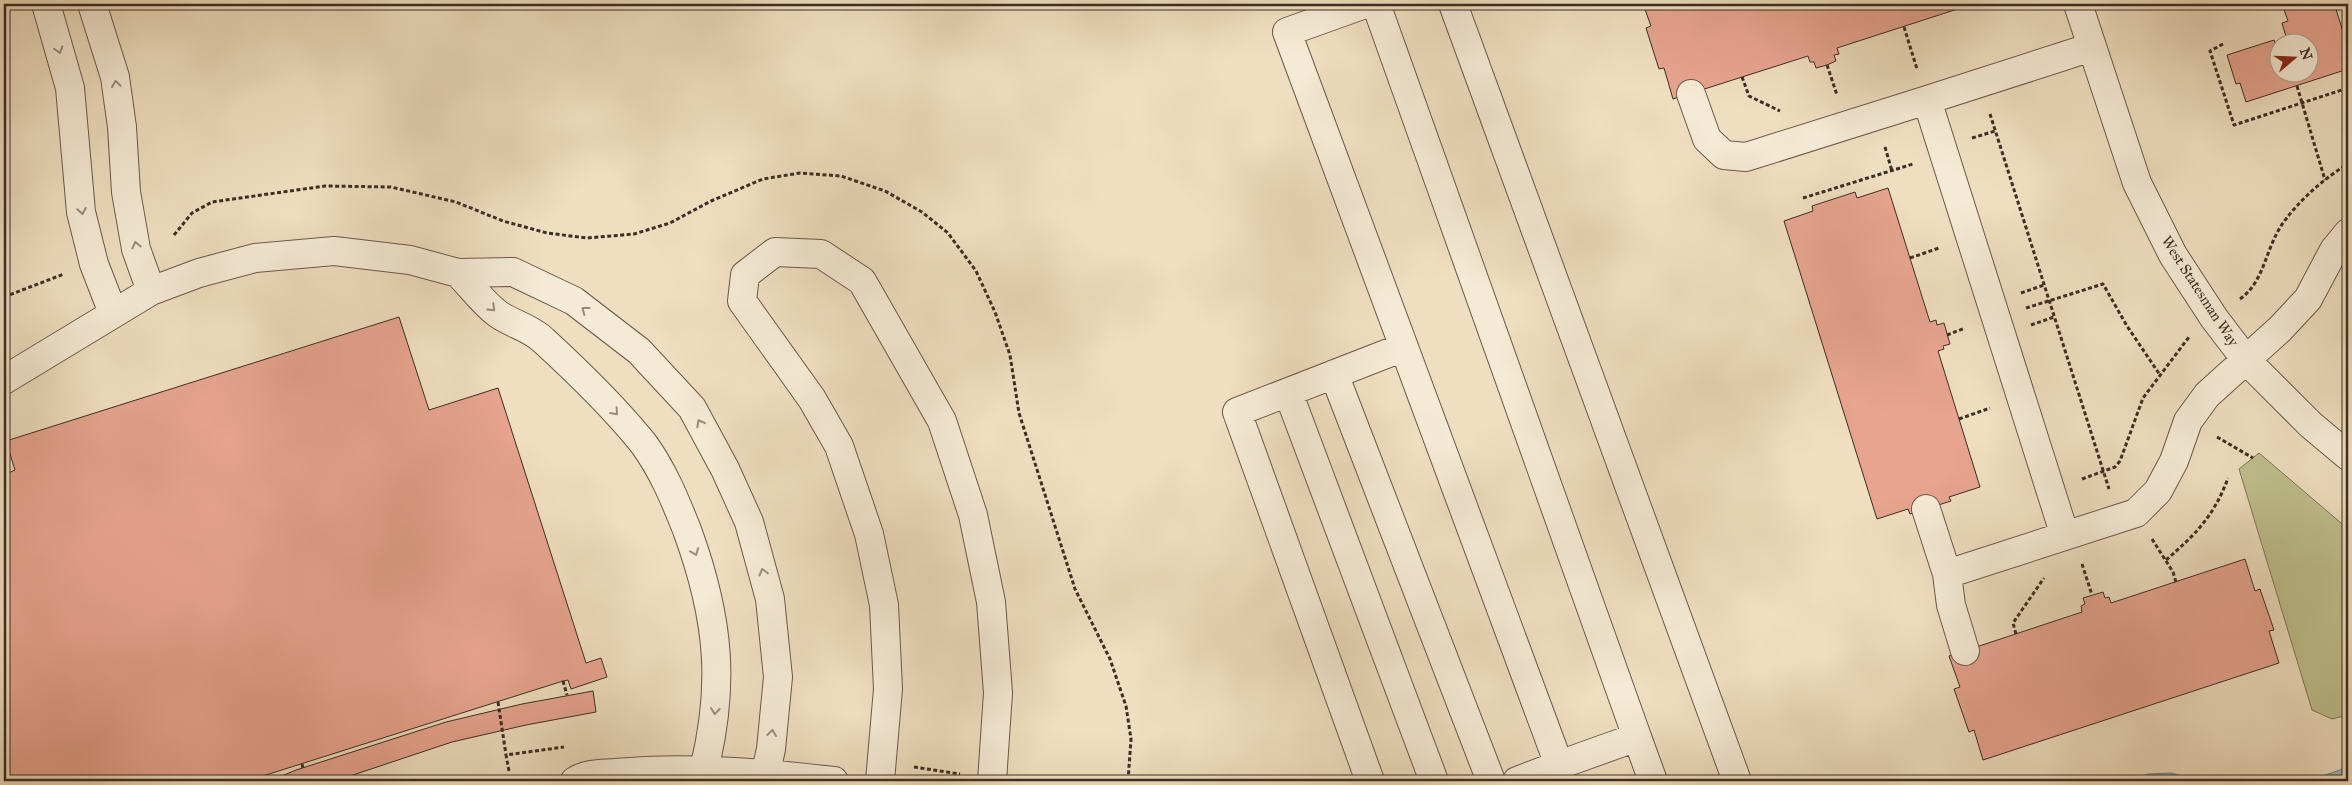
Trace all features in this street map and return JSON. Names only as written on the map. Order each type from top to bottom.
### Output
[{"type":"street","points":[[46,4],[70,88],[81,212],[94,264],[113,313]]},
{"type":"street","points":[[92,4],[115,77],[122,127],[126,192],[136,248],[151,291]]},
{"type":"street","points":[[1365,4],[1287,32],[1559,766]]},
{"type":"street","points":[[1376,4],[1653,781]]},
{"type":"street","points":[[1453,4],[1737,781]]},
{"type":"street","name":"West Statesman Way","points":[[2078,4],[2137,183],[2173,255],[2214,318],[2246,360],[2311,425],[2348,456]]},
{"type":"street","points":[[1691,94],[1707,139],[1724,155],[1746,157],[1923,88],[1980,83],[2092,47]]},
{"type":"street","points":[[1923,88],[2072,546]]},
{"type":"street","points":[[1947,574],[2072,546],[2118,518],[2136,513],[2158,491],[2174,461],[2188,421],[2207,395],[2308,299],[2334,250],[2348,233]]},
{"type":"street","points":[[4,380],[151,291],[199,273],[255,258],[334,251],[410,260],[458,273],[513,272],[574,301],[638,351],[692,408],[725,469],[749,522],[770,599],[778,677],[771,749],[765,777]]},
{"type":"street","points":[[880,781],[888,689],[884,605],[869,534],[839,446],[812,399],[742,301],[745,275],[775,252],[820,254],[862,281],[942,421],[973,515],[990,602],[998,693],[992,781]]},
{"type":"street","points":[[458,273],[497,313],[541,338],[590,385],[643,444],[671,488],[700,566],[716,633],[718,686],[711,745],[702,776]]},
{"type":"street","points":[[1370,781],[1237,412],[1404,347]]},
{"type":"street","points":[[1334,374],[1491,781]]},
{"type":"street","points":[[1288,392],[1434,781]]},
{"type":"street","points":[[1926,509],[1947,574],[1951,605],[1964,651]]},
{"type":"street","points":[[1517,781],[1637,737]]},
{"type":"street","points":[[575,781],[583,776],[640,770],[702,776],[834,781]]},
{"type":"path","points":[[2342,4],[2348,24]]},
{"type":"path","points":[[1904,26],[1923,88]]},
{"type":"path","points":[[2223,44],[2210,51],[2234,125],[2348,88]]},
{"type":"path","points":[[1827,64],[1839,103]]},
{"type":"path","points":[[1742,77],[1749,96],[1784,113]]},
{"type":"path","points":[[1980,83],[2118,518]]},
{"type":"path","points":[[2297,86],[2325,180]]},
{"type":"path","points":[[1970,139],[1995,131]]},
{"type":"path","points":[[1883,140],[1892,171]]},
{"type":"path","points":[[1803,198],[1921,162]]},
{"type":"path","points":[[2233,304],[2249,292],[2257,282],[2267,254],[2280,227],[2298,204],[2325,180],[2348,164]]},
{"type":"path","points":[[1910,258],[1947,245]]},
{"type":"path","points":[[4,297],[67,273]]},
{"type":"path","points":[[2022,309],[2103,284],[2127,326],[2160,375]]},
{"type":"path","points":[[1947,334],[1973,326]]},
{"type":"path","points":[[2080,479],[2115,467],[2120,462],[2143,398],[2186,340],[2195,331]]},
{"type":"path","points":[[1960,418],[1998,405]]},
{"type":"path","points":[[2188,421],[2253,458]]},
{"type":"path","points":[[2166,560],[2206,522],[2220,500],[2228,478]]},
{"type":"path","points":[[2148,532],[2166,560],[2176,582]]},
{"type":"path","points":[[2072,546],[2092,595]]},
{"type":"path","points":[[2016,634],[2013,623],[2047,574]]},
{"type":"path","points":[[563,681],[567,695]]},
{"type":"path","points":[[498,702],[506,755]]},
{"type":"green space","points":[[2259,453],[2348,529],[2348,715],[2332,719],[2312,710],[2239,469]]},
{"type":"water","points":[[2348,767],[2348,781],[2309,781]]},
{"type":"water","points":[[2171,773],[2202,781],[2129,781],[2148,774]]},
{"type":"building","points":[[1643,4],[1970,5],[1837,48],[1839,54],[1834,55],[1836,61],[1827,65],[1816,68],[1814,62],[1810,62],[1808,56],[1673,99],[1664,68],[1659,69],[1646,28],[1651,26]]},
{"type":"building","points":[[2282,4],[2328,4],[2329,8],[2335,6],[2348,48],[2348,69],[2320,78],[2320,32],[2285,32],[2282,23],[2288,21]]},
{"type":"building","points":[[2270,41],[2270,82],[2308,82],[2246,102],[2240,83],[2236,84],[2227,55]]},
{"type":"building","points":[[1888,188],[1930,322],[1936,320],[1937,325],[1944,323],[1950,344],[1943,346],[1944,349],[1938,351],[1980,487],[1949,497],[1951,501],[1910,514],[1908,509],[1877,519],[1784,221],[1813,211],[1812,206],[1855,192],[1857,198]]},
{"type":"building","points":[[399,317],[429,410],[498,388],[586,663],[601,658],[607,677],[571,689],[568,680],[563,681],[247,781],[4,781],[4,475],[15,470],[6,441]]},
{"type":"building","points":[[2245,559],[2255,591],[2260,589],[2274,630],[2269,631],[2279,663],[1983,760],[1974,730],[1969,732],[1954,689],[1960,687],[1949,656],[2082,612],[2081,606],[2085,604],[2083,598],[2103,592],[2105,598],[2109,597],[2111,603]]},
{"type":"building","points":[[593,691],[596,712],[526,725],[452,742],[335,781],[270,781],[296,770],[446,722],[522,704]]}]
